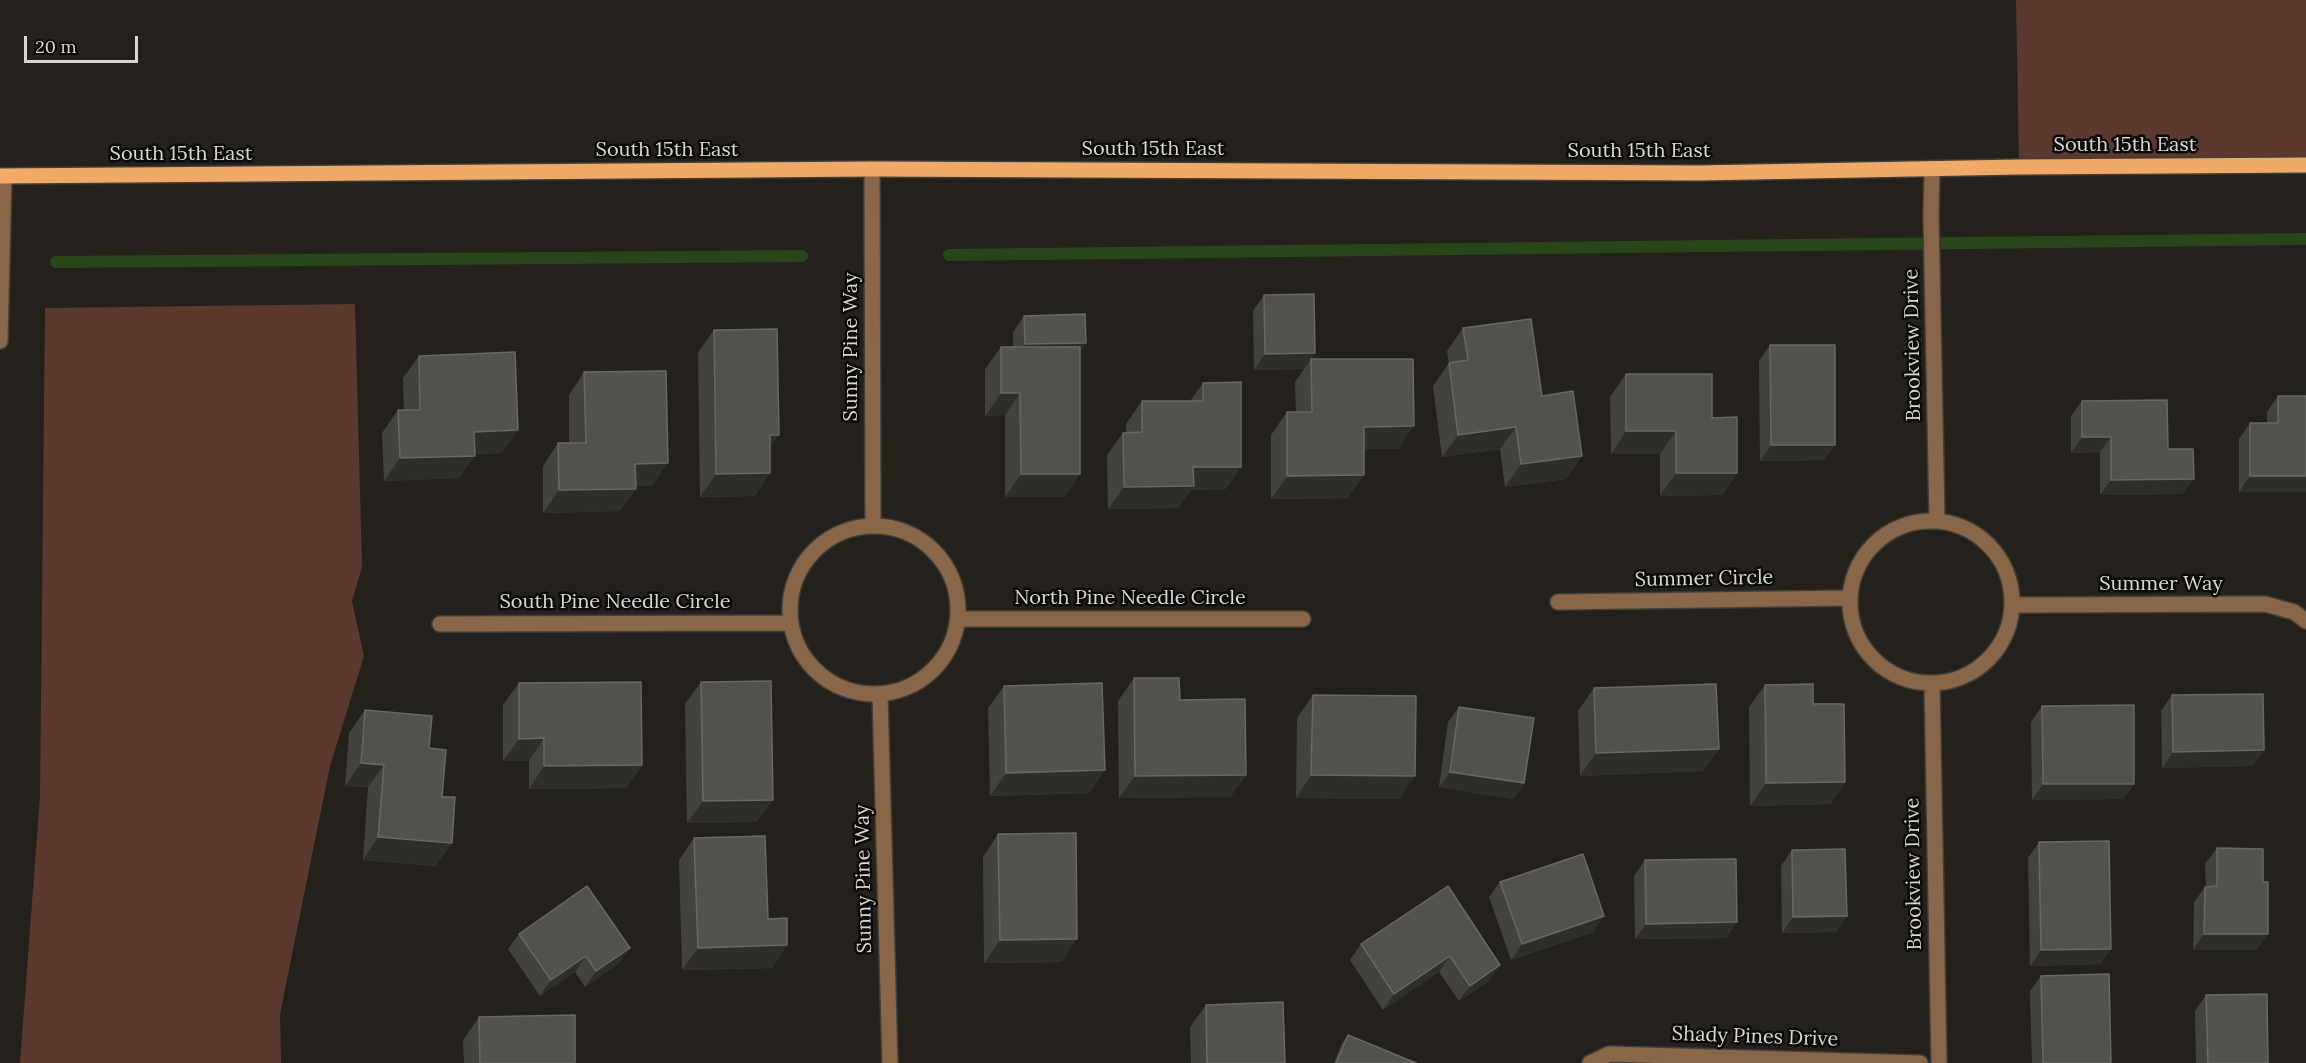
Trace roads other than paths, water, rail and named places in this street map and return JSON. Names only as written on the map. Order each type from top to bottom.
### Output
[{"type":"main road","name":"South 15th East","points":[[2,176],[872,169],[1700,173],[2306,165]]},
{"type":"street","name":"Sunny Pine Way","points":[[872,169],[873,525]]},
{"type":"street","name":"Brookview Drive","points":[[1932,169],[1937,520]]},
{"type":"street","points":[[0,341],[2,176]]},
{"type":"street","points":[[1937,520],[1961,526],[1983,539],[1999,557],[2009,580],[2012,605],[2008,629],[1996,651],[1978,669],[1956,680],[1932,684],[1905,680],[1882,667],[1870,655],[1852,624],[1849,598],[1855,572],[1868,550],[1887,533],[1911,522],[1937,520]]},
{"type":"street","points":[[873,525],[901,530],[926,543],[946,564],[956,591],[958,619],[950,647],[933,670],[909,687],[880,694],[856,692],[833,683],[813,668],[799,647],[791,623],[792,594],[801,567],[820,545],[844,531],[873,525]]},
{"type":"street","name":"Summer Circle","points":[[1558,602],[1849,598]]},
{"type":"street","name":"Summer Way","points":[[2012,605],[2265,604],[2294,612],[2306,621]]},
{"type":"street","name":"North Pine Needle Circle","points":[[958,619],[1303,619]]},
{"type":"street","name":"South Pine Needle Circle","points":[[440,624],[791,623]]},
{"type":"street","name":"Brookview Drive","points":[[1932,684],[1939,1063]]},
{"type":"street","name":"Sunny Pine Way","points":[[880,694],[890,1063]]},
{"type":"street","name":"Shady Pines Drive","points":[[1590,1063],[1609,1054],[1920,1063]]},
{"type":"waterway","points":[[949,255],[2306,239]]},
{"type":"waterway","points":[[56,262],[802,256]]}]
